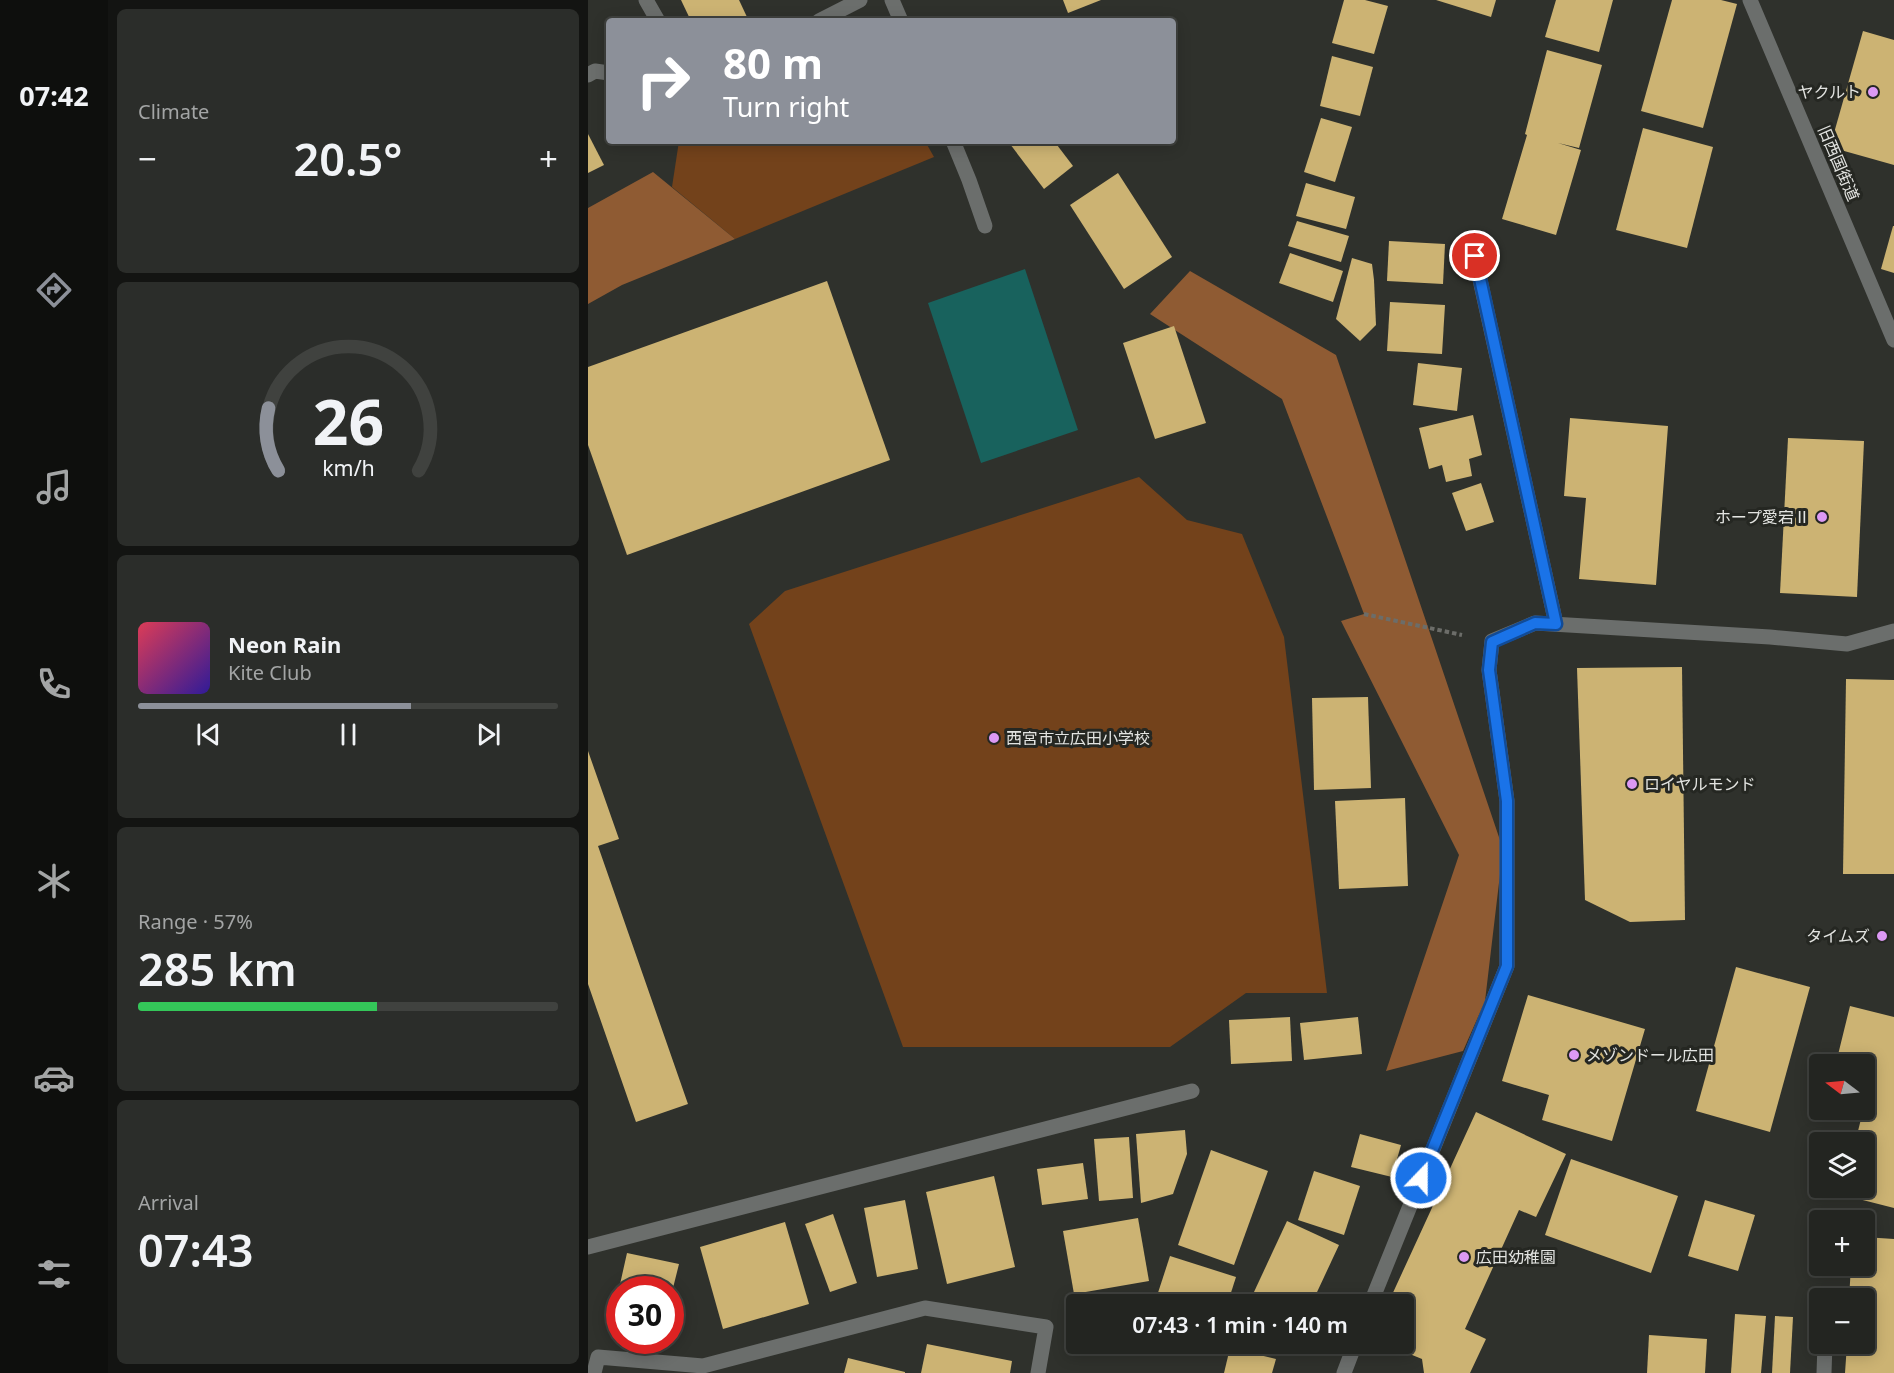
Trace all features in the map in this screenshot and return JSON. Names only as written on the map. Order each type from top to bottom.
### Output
[{"type":"street","points":[[646,0],[656,18]]},
{"type":"street","points":[[825,18],[860,0]]},
{"type":"street","points":[[892,0],[900,18]]},
{"type":"street","name":"旧西国街道","points":[[1750,0],[1894,340]]},
{"type":"street","points":[[588,75],[596,71],[606,73]]},
{"type":"street","points":[[954,144],[985,226]]},
{"type":"street","points":[[1475,256],[1556,624]]},
{"type":"street","points":[[1374,1294],[1507,966],[1507,801],[1489,670],[1492,642],[1535,623],[1770,637],[1847,644],[1894,631]]},
{"type":"street","points":[[588,1247],[1192,1091]]},
{"type":"street","points":[[594,1373],[598,1357],[703,1366],[925,1308],[1047,1327],[1038,1373]]},
{"type":"street","points":[[1345,1373],[1352,1354]]},
{"type":"street","points":[[1824,1373],[1825,1354]]},
{"type":"path","points":[[1364,614],[1492,642]]},
{"type":"shaded area","points":[[679,144],[927,144],[934,157],[735,239],[672,187]]},
{"type":"shaded area","points":[[653,172],[735,239],[622,285],[588,304],[588,208]]},
{"type":"shaded area","points":[[1190,271],[1336,355],[1503,849],[1485,1001],[1463,1051],[1386,1071],[1459,855],[1341,621],[1364,614],[1282,399],[1150,314]]},
{"type":"shaded area","points":[[1139,477],[1187,520],[1242,534],[1284,637],[1327,993],[1246,993],[1170,1047],[903,1047],[749,624],[785,591]]},
{"type":"water","points":[[1025,269],[1078,430],[981,463],[928,303]]},
{"type":"building","points":[[681,0],[739,0],[747,17],[745,18],[690,18]]},
{"type":"building","points":[[1063,0],[1101,0],[1068,13]]},
{"type":"building","points":[[1344,0],[1365,0],[1388,6],[1374,54],[1332,43]]},
{"type":"building","points":[[1436,0],[1496,0],[1491,17]]},
{"type":"building","points":[[1556,0],[1613,0],[1599,52],[1545,37]]},
{"type":"building","points":[[1672,0],[1721,0],[1737,4],[1703,128],[1641,111]]},
{"type":"building","points":[[1863,31],[1894,40],[1894,165],[1830,147]]},
{"type":"building","points":[[1547,50],[1602,65],[1579,148],[1558,143],[1581,150],[1556,235],[1502,219],[1527,135],[1525,134]]},
{"type":"building","points":[[1332,56],[1373,67],[1360,116],[1320,106]]},
{"type":"building","points":[[1321,118],[1352,127],[1335,182],[1304,172]]},
{"type":"building","points":[[1643,128],[1713,147],[1687,248],[1616,230]]},
{"type":"building","points":[[588,134],[604,165],[588,173]]},
{"type":"building","points":[[1010,144],[1056,144],[1073,166],[1044,189]]},
{"type":"building","points":[[1118,173],[1172,257],[1124,289],[1070,205]]},
{"type":"building","points":[[1306,183],[1355,197],[1346,229],[1296,216]]},
{"type":"building","points":[[1297,221],[1349,236],[1341,262],[1288,246]]},
{"type":"building","points":[[1894,226],[1894,273],[1881,269]]},
{"type":"building","points":[[1389,241],[1445,244],[1443,284],[1387,281]]},
{"type":"building","points":[[1290,253],[1343,271],[1333,302],[1279,283]]},
{"type":"building","points":[[1352,258],[1372,264],[1374,280],[1376,325],[1360,341],[1336,319]]},
{"type":"building","points":[[827,281],[890,460],[627,555],[588,445],[588,367]]},
{"type":"building","points":[[1390,302],[1445,305],[1442,354],[1387,351]]},
{"type":"building","points":[[1174,326],[1206,423],[1155,439],[1123,343]]},
{"type":"building","points":[[1418,363],[1462,368],[1457,411],[1413,405]]},
{"type":"building","points":[[1473,415],[1482,455],[1469,459],[1472,476],[1446,482],[1442,465],[1429,469],[1419,428]]},
{"type":"building","points":[[1570,418],[1668,426],[1656,585],[1579,579],[1586,498],[1564,496]]},
{"type":"building","name":"ホープ愛宕Ⅱ","points":[[1788,438],[1864,441],[1857,597],[1780,593]]},
{"type":"building","points":[[1481,483],[1494,522],[1466,531],[1452,493]]},
{"type":"building","name":"ロイヤルモンド","points":[[1682,667],[1685,920],[1630,922],[1585,900],[1577,668]]},
{"type":"building","points":[[1846,679],[1894,680],[1894,874],[1843,874]]},
{"type":"building","points":[[1368,697],[1371,788],[1314,790],[1312,698]]},
{"type":"building","points":[[588,751],[619,839],[598,846],[688,1104],[636,1122],[588,984]]},
{"type":"building","points":[[1405,798],[1408,886],[1339,889],[1335,801]]},
{"type":"building","points":[[1736,967],[1810,987],[1770,1132],[1696,1111]]},
{"type":"building","name":"メゾンドール広田","points":[[1528,995],[1645,1029],[1612,1141],[1542,1120],[1549,1095],[1502,1081]]},
{"type":"building","points":[[1850,1006],[1894,1017],[1894,1208],[1855,1198],[1875,1198],[1875,1132],[1858,1132],[1861,1120],[1875,1120],[1875,1054],[1838,1054]]},
{"type":"building","points":[[1290,1017],[1292,1061],[1231,1064],[1229,1020]]},
{"type":"building","points":[[1358,1017],[1362,1054],[1304,1060],[1300,1023]]},
{"type":"building","points":[[1476,1112],[1566,1154],[1536,1217],[1519,1210],[1465,1329],[1486,1339],[1470,1373],[1424,1373],[1422,1359],[1410,1354],[1414,1354],[1414,1294],[1392,1294]]},
{"type":"building","points":[[1185,1130],[1187,1154],[1173,1194],[1141,1203],[1136,1134]]},
{"type":"building","points":[[1360,1134],[1401,1145],[1392,1177],[1351,1167]]},
{"type":"building","points":[[1129,1137],[1133,1198],[1099,1201],[1094,1139]]},
{"type":"building","points":[[1211,1150],[1268,1171],[1234,1265],[1178,1245]]},
{"type":"building","points":[[1571,1159],[1678,1196],[1651,1273],[1545,1235]]},
{"type":"building","points":[[1083,1163],[1088,1199],[1042,1205],[1037,1169]]},
{"type":"building","points":[[1314,1171],[1360,1186],[1344,1235],[1298,1220]]},
{"type":"building","points":[[994,1176],[1015,1267],[947,1284],[926,1192]]},
{"type":"building","points":[[905,1200],[918,1269],[877,1277],[864,1208]]},
{"type":"building","points":[[1705,1200],[1755,1215],[1738,1271],[1688,1256]]},
{"type":"building","points":[[833,1214],[857,1283],[830,1292],[805,1224]]},
{"type":"building","points":[[1138,1218],[1149,1281],[1074,1294],[1063,1231]]},
{"type":"building","points":[[1287,1221],[1339,1245],[1316,1294],[1258,1294],[1254,1292]]},
{"type":"building","points":[[785,1222],[809,1304],[723,1329],[700,1247]]},
{"type":"building","points":[[1875,1238],[1894,1239],[1894,1373],[1845,1373],[1846,1354],[1875,1354],[1875,1288],[1850,1288],[1850,1276],[1875,1276]]},
{"type":"building","points":[[627,1253],[679,1264],[676,1276],[622,1276]]},
{"type":"building","points":[[1170,1256],[1236,1277],[1231,1294],[1158,1294]]},
{"type":"building","points":[[1735,1314],[1766,1316],[1761,1373],[1731,1373]]},
{"type":"building","points":[[1775,1316],[1793,1317],[1790,1373],[1772,1373]]},
{"type":"building","points":[[1649,1335],[1707,1339],[1705,1373],[1647,1373]]},
{"type":"building","points":[[927,1344],[1012,1361],[1010,1373],[921,1373]]},
{"type":"building","points":[[1229,1354],[1255,1354],[1276,1359],[1272,1373],[1224,1373]]},
{"type":"building","points":[[848,1358],[905,1372],[905,1373],[844,1373]]},
{"type":"place","name":"ヤクルト","points":[[1873,92]]},
{"type":"place","name":"ホープ愛宕Ⅱ","points":[[1822,517]]},
{"type":"place","name":"西宮市立広田小学校","points":[[994,738]]},
{"type":"place","name":"ロイヤルモンド","points":[[1632,784]]},
{"type":"place","name":"タイムズ","points":[[1882,936]]},
{"type":"place","name":"メゾンドール広田","points":[[1574,1055]]},
{"type":"place","name":"広田幼稚園","points":[[1464,1257]]},
{"type":"route","points":[[1421,1178],[1507,966],[1507,801],[1489,670],[1492,642],[1535,623],[1556,624],[1475,256]]}]
